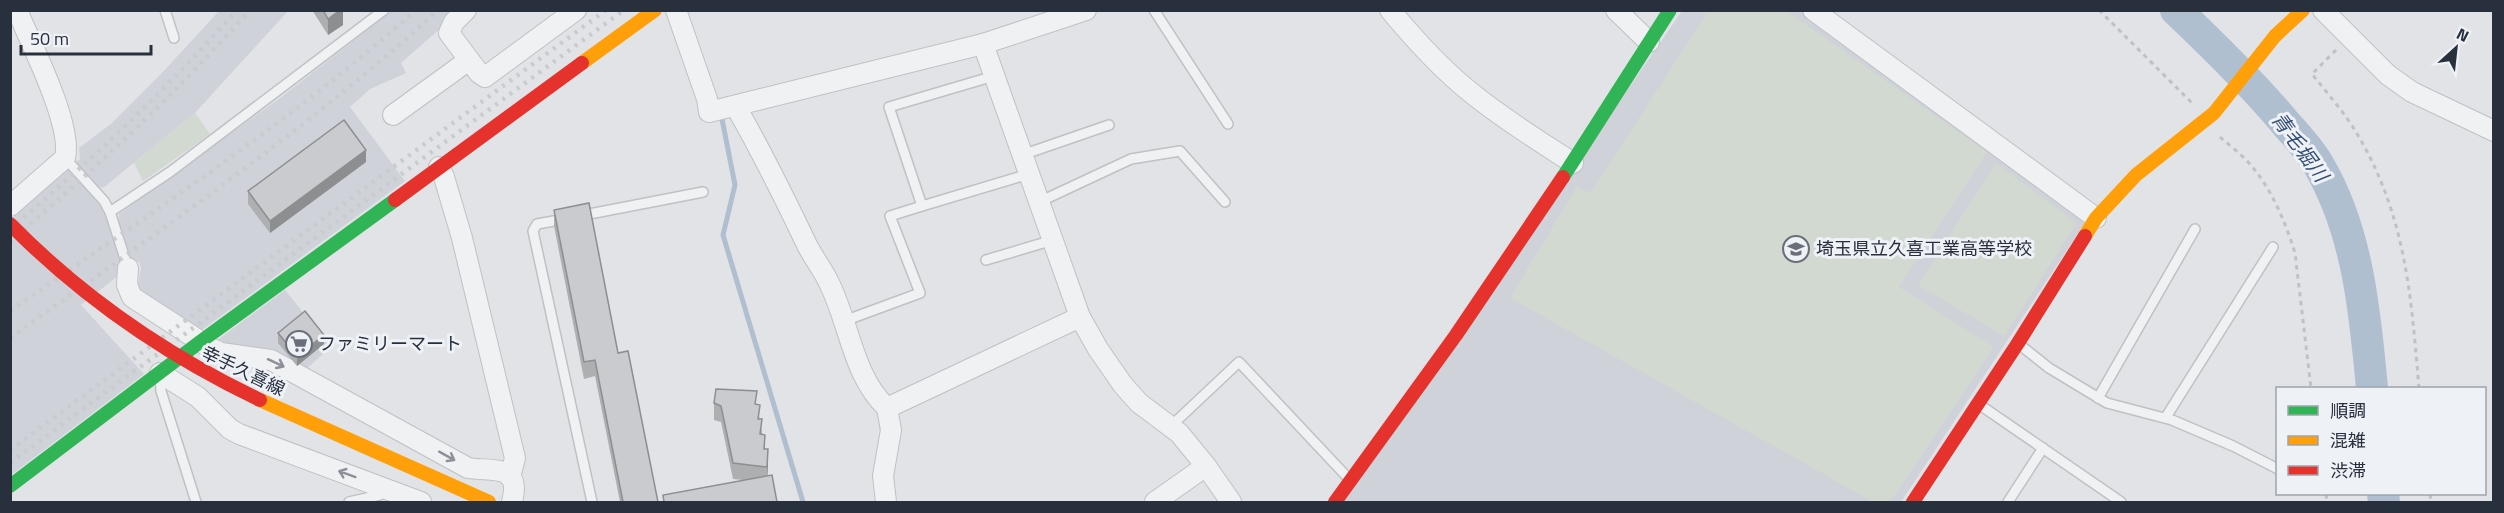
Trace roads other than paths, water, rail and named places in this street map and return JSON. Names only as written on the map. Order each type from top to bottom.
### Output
[{"type":"street","points":[[13,198],[64,158],[66,138],[59,114],[17,10]]},
{"type":"street","points":[[466,10],[449,28],[449,33],[485,77],[576,10]]},
{"type":"street","points":[[10,486],[201,342],[655,10]]},
{"type":"street","points":[[676,10],[707,99],[709,112],[983,44],[1086,10]]},
{"type":"street","points":[[1390,10],[1406,29],[1473,94],[1522,130],[1573,163]]},
{"type":"street","points":[[1616,10],[1649,42]]},
{"type":"street","points":[[1335,502],[1401,414],[1573,163],[1670,10]]},
{"type":"street","points":[[1813,10],[2096,218]]},
{"type":"street","points":[[1913,502],[2018,343],[2096,218],[2136,175],[2214,113],[2275,36],[2303,10]]},
{"type":"street","points":[[2323,10],[2348,38],[2388,75],[2412,92],[2493,131]]},
{"type":"street","points":[[983,44],[1080,317],[1098,349],[1123,385],[1139,403],[1171,426],[1206,465],[1231,502]]},
{"type":"street","points":[[393,115],[469,60]]},
{"type":"street","points":[[736,107],[808,247],[830,284],[861,372],[875,396],[887,408],[891,430],[883,487],[886,502]]},
{"type":"street","points":[[439,167],[462,238],[514,458],[510,477]]},
{"type":"street","name":"幸手久喜線","points":[[10,224],[55,268],[126,323],[183,361],[260,400],[489,502]]},
{"type":"street","points":[[128,268],[127,285],[132,297],[201,342],[221,353],[271,360],[468,468],[500,470],[510,477],[515,488],[512,502]]},
{"type":"street","points":[[887,408],[1080,317]]},
{"type":"street","points":[[160,373],[198,397],[230,429],[421,502]]},
{"type":"street","points":[[1155,502],[1206,465]]},
{"type":"lane","points":[[165,10],[174,38]]},
{"type":"lane","points":[[110,212],[197,152],[384,10]]},
{"type":"lane","points":[[1154,10],[1228,124]]},
{"type":"lane","points":[[922,206],[888,107],[994,76]]},
{"type":"lane","points":[[1022,155],[1109,125]]},
{"type":"lane","points":[[1039,201],[1131,159],[1180,151],[1225,202]]},
{"type":"lane","points":[[64,158],[104,201],[110,212],[128,268]]},
{"type":"lane","points":[[844,321],[920,293],[890,216],[1029,174]]},
{"type":"lane","points":[[592,502],[533,231],[537,224],[703,192]]},
{"type":"lane","points":[[2098,398],[2195,229]]},
{"type":"lane","points":[[986,260],[1053,240]]},
{"type":"lane","points":[[2166,417],[2273,247]]},
{"type":"lane","points":[[2018,343],[2049,368],[2098,398],[2130,410],[2166,417],[2233,446],[2276,468]]},
{"type":"lane","points":[[1171,426],[1239,362],[1351,481]]},
{"type":"lane","points":[[160,373],[161,392],[196,502]]},
{"type":"lane","points":[[1978,404],[2121,502]]},
{"type":"lane","points":[[2008,502],[2043,448]]},
{"type":"lane","points":[[349,502],[380,495],[387,489]]},
{"type":"waterway","name":"青毛堀川","points":[[2176,10],[2247,80],[2300,139],[2315,159],[2332,190],[2351,245],[2357,273],[2372,387]]},
{"type":"waterway","points":[[722,119],[735,185],[723,235],[803,502]]},
{"type":"waterway","name":"青毛堀川","points":[[2383,495],[2384,502]]},
{"type":"railway","points":[[10,229],[128,124],[237,10]]},
{"type":"railway","points":[[10,242],[134,130],[250,10]]},
{"type":"railway","points":[[10,311],[269,130],[416,10]]},
{"type":"railway","points":[[10,338],[283,140],[336,98],[438,10]]},
{"type":"railway","points":[[10,450],[606,10]]},
{"type":"railway","points":[[10,463],[624,10]]},
{"type":"place","name":"埼玉県立久喜工業高等学校","points":[[1796,249]]},
{"type":"place","name":"ファミリーマート","points":[[299,344]]}]
